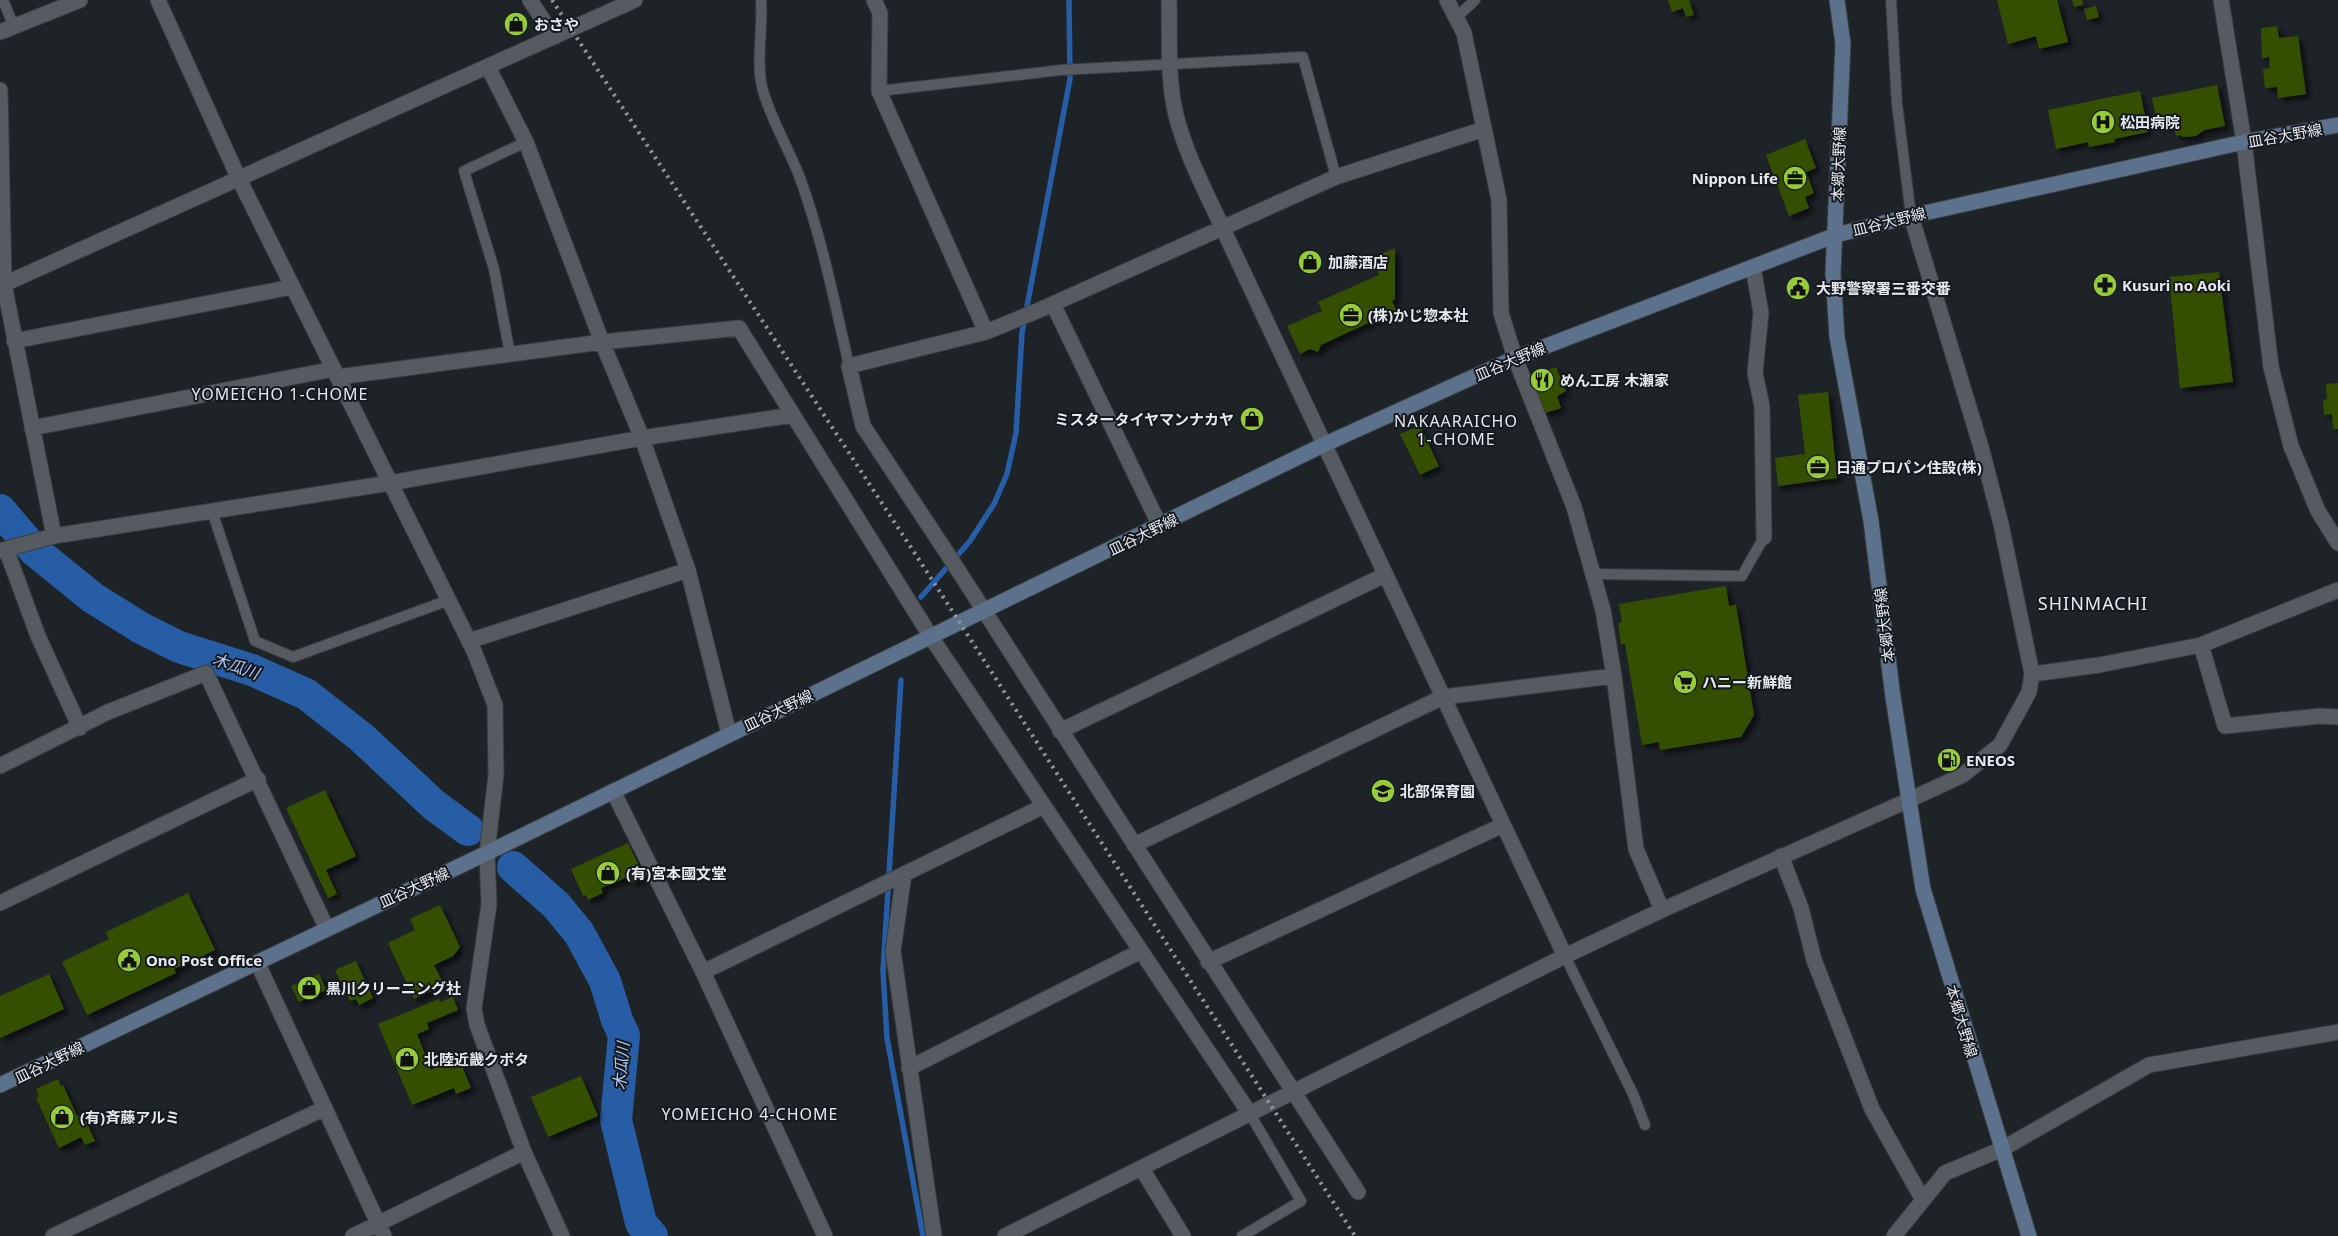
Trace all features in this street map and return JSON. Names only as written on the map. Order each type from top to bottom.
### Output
[{"type":"main road","name":"本郷大野線","points":[[1837,0],[1843,44],[1833,283],[1838,336],[1871,521],[1908,800],[1923,889],[2029,1236]]},
{"type":"main road","name":"皿谷大野線","points":[[0,1085],[487,853],[1324,445],[1515,358],[1836,235],[1911,216],[2244,142],[2338,125]]},
{"type":"street","points":[[7,29],[80,0]]},
{"type":"street","points":[[158,0],[239,179],[469,641],[495,705],[496,775],[487,853],[489,904],[474,1008],[477,1025],[524,1152],[562,1236]]},
{"type":"street","points":[[530,0],[554,37]]},
{"type":"street","points":[[2,285],[635,0]]},
{"type":"street","points":[[874,0],[880,13],[879,91],[986,332]]},
{"type":"street","points":[[1169,0],[1170,64],[1176,114],[1192,162],[1565,956]]},
{"type":"street","points":[[1447,0],[1464,33],[1499,200],[1500,313],[1515,358],[1574,507],[1603,610],[1614,676],[1636,849],[1662,910]]},
{"type":"street","points":[[2221,0],[2244,142],[2271,368],[2292,446],[2318,511],[2338,543]]},
{"type":"street","points":[[488,67],[526,142],[602,342],[642,438],[688,570],[729,734]]},
{"type":"street","points":[[0,90],[2,285],[54,536]]},
{"type":"street","points":[[1358,1192],[1208,962],[947,553],[863,426],[849,366],[986,332],[1054,304],[1336,177],[1484,129]]},
{"type":"street","points":[[1005,1236],[1565,956],[1662,910],[1963,775],[2000,745],[2029,692],[2032,674],[2001,524],[1989,476],[1911,216]]},
{"type":"street","points":[[1753,267],[1761,313],[1754,373],[1762,406],[1764,537]]},
{"type":"street","points":[[14,341],[292,287]]},
{"type":"street","points":[[1054,304],[1160,526]]},
{"type":"street","points":[[32,428],[336,373],[739,328],[931,637],[1250,1114]]},
{"type":"street","points":[[80,728],[38,636],[3,550],[54,536],[390,483],[642,438],[793,414]]},
{"type":"street","points":[[469,641],[688,570]]},
{"type":"street","points":[[1060,731],[1385,575]]},
{"type":"street","points":[[2032,674],[2099,665],[2201,645],[2338,590]]},
{"type":"street","points":[[2201,645],[2225,726],[2320,716],[2338,717]]},
{"type":"street","points":[[0,766],[139,698],[206,673],[258,779],[327,929]]},
{"type":"street","points":[[1134,846],[1443,697],[1614,676]]},
{"type":"street","points":[[0,903],[258,779]]},
{"type":"street","points":[[613,791],[703,972],[825,1236]]},
{"type":"street","points":[[703,972],[1044,806]]},
{"type":"street","points":[[1208,962],[1503,825]]},
{"type":"street","points":[[1781,856],[1801,908],[1814,960],[1872,1109],[1923,1200]]},
{"type":"street","points":[[904,874],[893,951],[934,1236]]},
{"type":"street","points":[[909,1068],[1141,951]]},
{"type":"street","points":[[257,962],[381,1230]]},
{"type":"street","points":[[1894,1236],[1945,1173],[2002,1149],[2149,1065],[2338,1032]]},
{"type":"street","points":[[53,1236],[325,1108]]},
{"type":"street","points":[[353,1236],[381,1230],[524,1152]]},
{"type":"street","points":[[1142,1169],[1183,1236]]},
{"type":"lane","points":[[3,0],[7,29]]},
{"type":"lane","points":[[761,0],[762,26],[759,69],[762,89],[800,178],[830,276],[849,366]]},
{"type":"lane","points":[[1456,18],[1475,0]]},
{"type":"lane","points":[[1891,0],[1897,104],[1911,216]]},
{"type":"lane","points":[[879,91],[1061,70],[1303,57],[1336,177]]},
{"type":"lane","points":[[510,354],[494,269],[464,171],[526,142]]},
{"type":"lane","points":[[212,511],[256,640],[294,657],[449,600]]},
{"type":"lane","points":[[1592,574],[1742,576],[1764,537]]},
{"type":"lane","points":[[1565,956],[1633,1094],[1645,1125]]},
{"type":"lane","points":[[1242,1236],[1301,1201],[1250,1114]]},
{"type":"building","points":[[1668,0],[1689,0],[1694,15],[1686,17],[1683,8],[1672,12]]},
{"type":"building","points":[[1997,0],[2057,0],[2068,42],[2039,49],[2036,36],[2008,44]]},
{"type":"building","points":[[2072,0],[2082,0],[2083,5],[2074,7]]},
{"type":"building","points":[[2096,6],[2099,17],[2087,20],[2084,9]]},
{"type":"building","points":[[2277,26],[2279,38],[2298,36],[2306,94],[2278,98],[2277,87],[2265,88],[2263,69],[2270,68],[2269,57],[2262,58],[2261,28]]},
{"type":"building","points":[[2217,85],[2225,126],[2204,130],[2196,136],[2183,137],[2180,135],[2176,136],[2173,123],[2158,126],[2152,98]]},
{"type":"building","points":[[2140,91],[2148,132],[2114,139],[2115,142],[2089,147],[2088,142],[2056,149],[2048,110]]},
{"type":"building","points":[[1805,139],[1816,168],[1806,172],[1814,193],[1805,197],[1809,208],[1789,216],[1766,155]]},
{"type":"building","points":[[1395,248],[1395,299],[1392,301],[1396,310],[1321,345],[1318,352],[1310,349],[1300,354],[1287,326],[1322,311],[1318,302],[1379,275],[1372,258]]},
{"type":"building","points":[[2219,272],[2233,382],[2180,388],[2169,277]]},
{"type":"building","points":[[1556,367],[1566,391],[1557,396],[1561,408],[1545,413],[1531,376]]},
{"type":"building","points":[[2338,383],[2338,429],[2333,429],[2332,414],[2324,415],[2323,400],[2327,399],[2326,384]]},
{"type":"building","points":[[1828,392],[1837,478],[1778,486],[1775,458],[1805,454],[1798,395]]},
{"type":"building","points":[[1420,426],[1439,466],[1420,475],[1400,434]]},
{"type":"building","points":[[1726,586],[1729,606],[1736,605],[1754,715],[1741,737],[1660,750],[1659,742],[1642,745],[1625,644],[1621,644],[1618,623],[1622,622],[1619,604]]},
{"type":"building","points":[[325,790],[356,856],[326,870],[337,894],[328,898],[286,808]]},
{"type":"building","points":[[628,843],[645,878],[633,883],[630,876],[601,888],[603,893],[588,900],[586,895],[583,896],[571,869]]},
{"type":"building","points":[[188,893],[215,950],[174,969],[176,973],[87,1015],[62,962],[109,939],[106,932]]},
{"type":"building","points":[[440,905],[460,947],[453,956],[434,965],[444,985],[414,999],[388,943],[415,930],[410,919]]},
{"type":"building","points":[[356,961],[373,998],[359,1005],[356,999],[350,1001],[335,970]]},
{"type":"building","points":[[49,974],[64,1009],[0,1038],[0,996]]},
{"type":"building","points":[[319,974],[326,990],[299,1002],[291,986]]},
{"type":"building","points":[[453,997],[458,1010],[427,1023],[429,1029],[417,1034],[431,1070],[459,1059],[471,1088],[456,1094],[454,1088],[412,1105],[378,1024],[439,999],[440,1002]]},
{"type":"building","points":[[581,1076],[598,1116],[548,1137],[531,1097]]},
{"type":"building","points":[[58,1079],[61,1086],[63,1085],[77,1116],[83,1114],[95,1141],[85,1145],[81,1137],[59,1148],[36,1098],[39,1096],[36,1089]]},
{"type":"waterway","points":[[921,597],[970,541],[994,504],[1007,474],[1016,433],[1022,333],[1070,79],[1069,0]]},
{"type":"waterway","name":"木瓜川","points":[[0,510],[35,551],[93,598],[141,628],[179,647],[252,670],[306,694],[361,737],[434,805],[468,830]]},
{"type":"waterway","points":[[901,680],[883,971],[887,1038],[923,1236]]},
{"type":"waterway","name":"木瓜川","points":[[513,867],[556,905],[579,933],[605,981],[617,1020],[624,1035],[616,1120],[641,1223],[652,1236]]},
{"type":"railway","points":[[552,0],[929,575],[1355,1236]]},
{"type":"place","name":"おさや","points":[[516,24]]},
{"type":"place","name":"松田病院","points":[[2103,122]]},
{"type":"place","name":"Nippon Life","points":[[1795,178]]},
{"type":"place","name":"加藤酒店","points":[[1310,262]]},
{"type":"place","name":"Kusuri no Aoki","points":[[2105,285]]},
{"type":"place","name":"大野警察署三番交番","points":[[1798,288]]},
{"type":"place","name":"(株)かじ惣本社","points":[[1351,315]]},
{"type":"place","name":"めん工房 木瀬家","points":[[1542,380]]},
{"type":"place","name":"ミスタータイヤマンナカヤ","points":[[1252,419]]},
{"type":"place","name":"日通プロパン住設(株)","points":[[1818,467]]},
{"type":"place","name":"ハニー新鮮館","points":[[1685,682]]},
{"type":"place","name":"ENEOS","points":[[1949,760]]},
{"type":"place","name":"北部保育園","points":[[1383,791]]},
{"type":"place","name":"(有)宮本國文堂","points":[[608,873]]},
{"type":"place","name":"Ono Post Office","points":[[129,960]]},
{"type":"place","name":"黒川クリーニング社","points":[[309,988]]},
{"type":"place","name":"北陸近畿クボタ","points":[[407,1059]]},
{"type":"place","name":"(有)斉藤アルミ","points":[[62,1117]]},
{"type":"district","name":"YOMEICHO 1-CHOME","points":[[280,394]]},
{"type":"district","name":"NAKAARAICHO 1-CHOME","points":[[1456,430]]},
{"type":"district","name":"SHINMACHI","points":[[2093,603]]},
{"type":"district","name":"YOMEICHO 4-CHOME","points":[[750,1114]]}]
